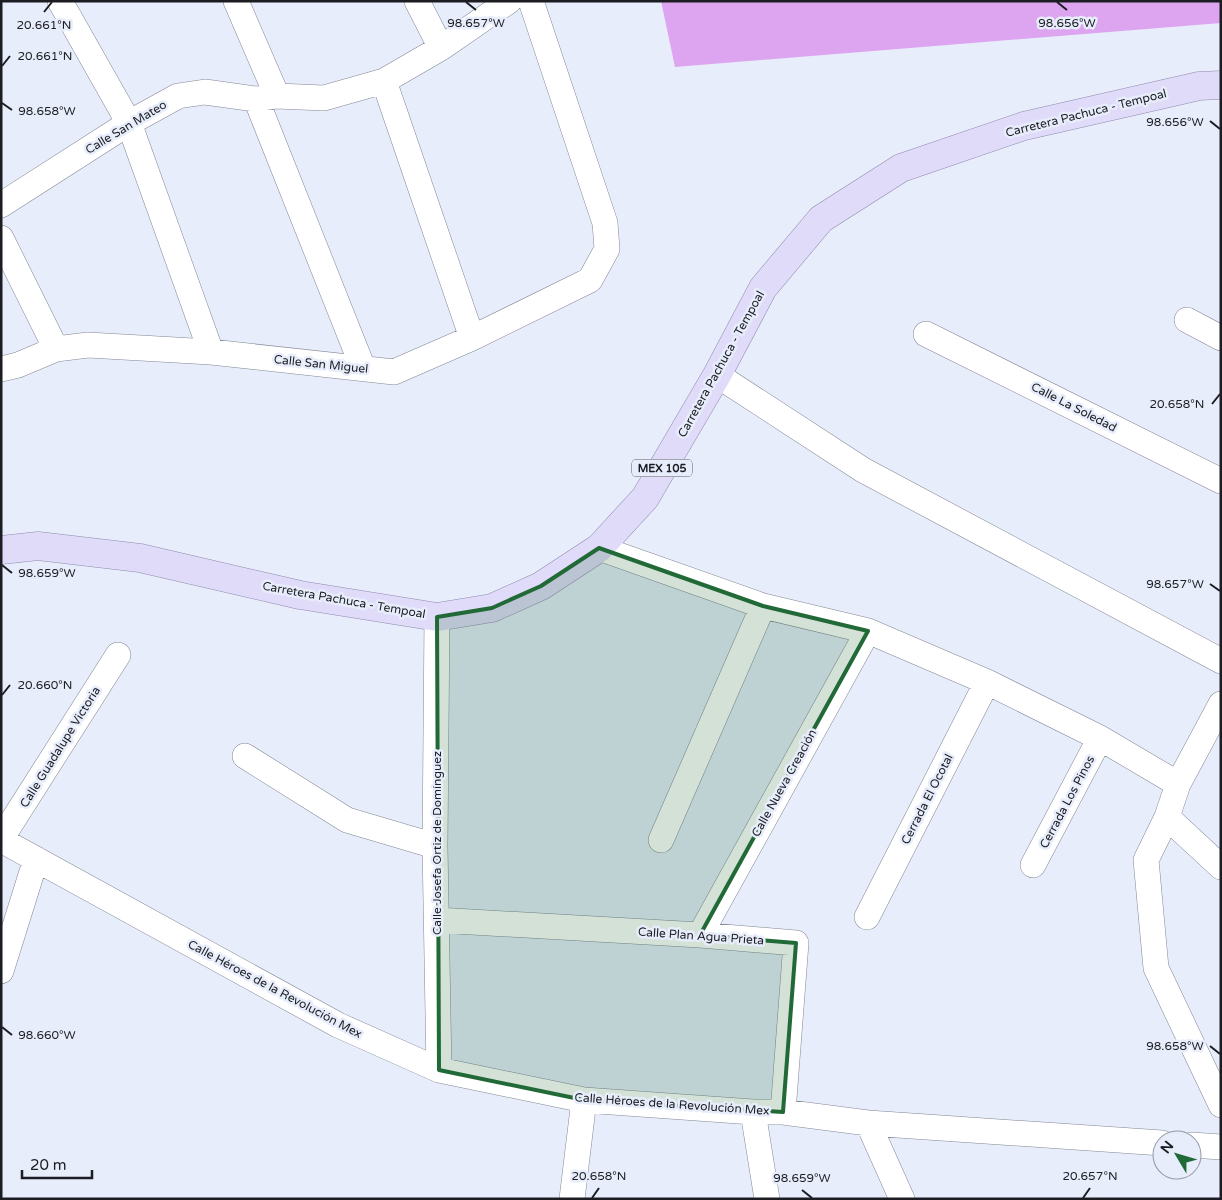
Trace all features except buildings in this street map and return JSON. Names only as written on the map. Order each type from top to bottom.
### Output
[{"type":"main road","name":"Carretera Pachuca - Tempoal","points":[[1,550],[38,546],[140,558],[300,595],[437,616],[492,608],[541,586],[599,548],[645,498],[717,375],[763,288],[821,219],[901,168],[1024,126],[1199,86],[1221,85]]},
{"type":"street","points":[[60,1],[129,123],[211,352]]},
{"type":"street","points":[[236,1],[266,97],[363,368]]},
{"type":"street","points":[[417,1],[441,48]]},
{"type":"street","name":"Calle San Mateo","points":[[1,204],[129,123],[178,96],[205,92],[266,97],[324,98],[384,81],[441,48],[508,1]]},
{"type":"street","name":"Calle San Miguel","points":[[1,369],[18,365],[56,348],[88,344],[211,352],[394,372],[472,338],[590,280],[607,249],[605,223],[531,1]]},
{"type":"street","points":[[384,81],[472,338]]},
{"type":"street","points":[[1,238],[56,348]]},
{"type":"street","points":[[1187,320],[1221,338]]},
{"type":"street","name":"Calle La Soledad","points":[[926,334],[1221,481]]},
{"type":"street","points":[[717,375],[863,470],[1221,661]]},
{"type":"street","points":[[599,548],[763,606],[868,631],[987,682],[1100,738],[1178,784]]},
{"type":"street","points":[[661,840],[763,606]]},
{"type":"street","name":"Calle Josefa Ortiz de Domínguez","points":[[437,616],[435,846],[439,1070]]},
{"type":"street","name":"Calle Nueva Creación","points":[[700,934],[868,631]]},
{"type":"street","name":"Calle Guadalupe Victoria","points":[[1,840],[118,655]]},
{"type":"street","name":"Cerrada El Ocotal","points":[[867,917],[987,682]]},
{"type":"street","points":[[1221,704],[1178,784],[1167,817],[1146,860],[1156,968],[1221,1105]]},
{"type":"street","name":"Cerrada Los Pinos","points":[[1034,865],[1100,738]]},
{"type":"street","points":[[246,756],[347,820],[435,846]]},
{"type":"street","points":[[1167,817],[1221,868]]},
{"type":"street","name":"Calle Héroes de la Revolución Mex","points":[[1,840],[338,1025],[439,1070],[584,1100],[753,1112],[783,1112],[868,1123],[1152,1142]]},
{"type":"street","points":[[1,971],[36,859]]},
{"type":"street","name":"Calle Plan Agua Prieta","points":[[437,920],[700,934],[796,943],[783,1112]]},
{"type":"street","points":[[572,1199],[584,1100]]},
{"type":"street","points":[[753,1112],[767,1199]]},
{"type":"street","points":[[868,1123],[902,1199]]},
{"type":"street","points":[[1202,1146],[1221,1147]]},
{"type":"highlighted area","points":[[599,548],[763,606],[868,631],[700,935],[796,943],[783,1112],[584,1100],[439,1070],[437,617],[492,608],[541,586]]},
{"type":"shaded area","points":[[661,1],[1221,1],[1221,23],[675,67]]}]
